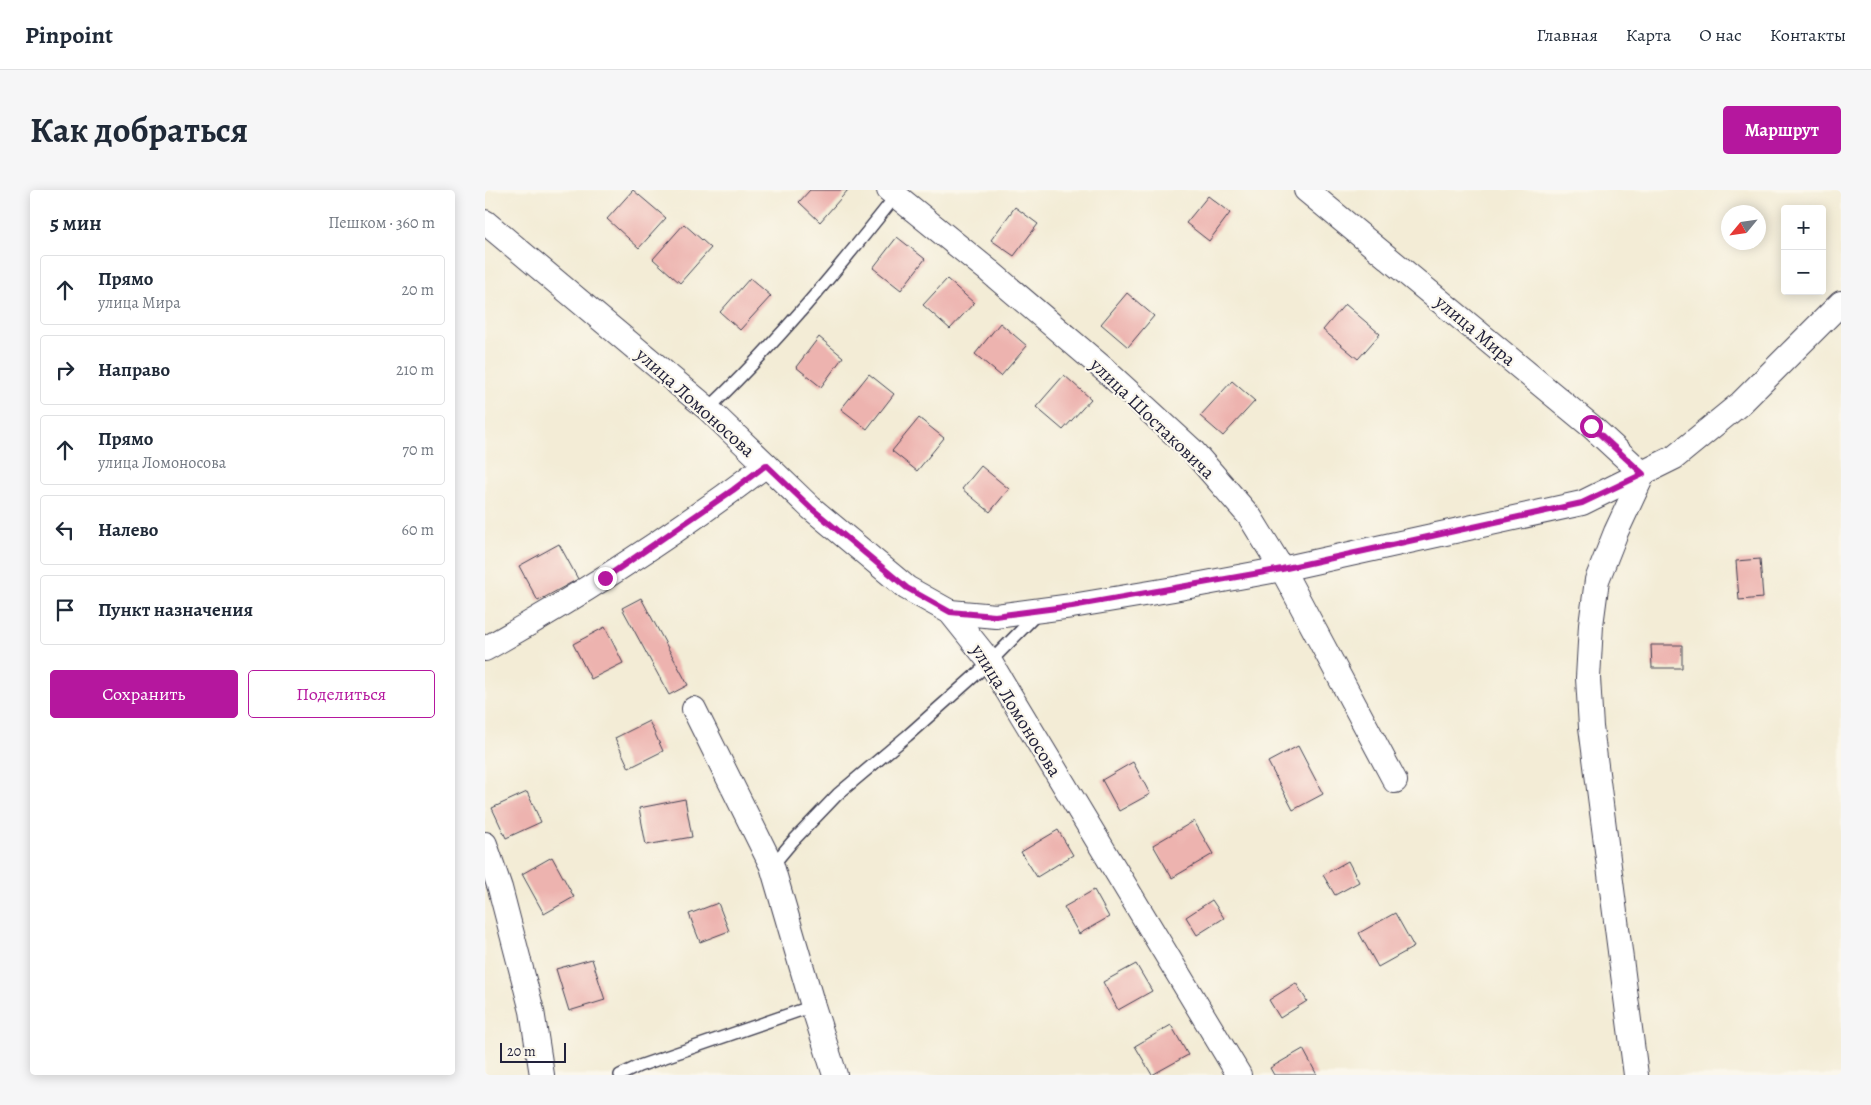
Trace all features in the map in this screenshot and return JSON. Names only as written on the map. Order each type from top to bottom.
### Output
[{"type":"street","name":"улица Мира","points":[[1306,190],[1591,426],[1643,474]]},
{"type":"street","name":"улица Шостаковича","points":[[895,192],[1105,370],[1192,450],[1250,518],[1282,569],[1395,781]]},
{"type":"street","name":"улица Ломоносова","points":[[485,222],[708,409],[811,508],[907,588],[950,612],[990,662],[1239,1075]]},
{"type":"street","points":[[950,612],[995,616],[1165,591],[1282,569],[1582,503],[1675,457],[1741,403],[1841,303]]},
{"type":"street","points":[[485,649],[543,617],[605,578],[733,490],[766,465]]},
{"type":"street","points":[[1636,1075],[1591,727],[1588,678],[1591,625],[1597,580],[1616,532],[1643,474]]},
{"type":"street","points":[[694,709],[772,866],[835,1075]]},
{"type":"street","points":[[485,844],[501,888],[532,1011],[541,1075]]},
{"type":"lane","points":[[708,409],[738,381],[808,302],[895,192]]},
{"type":"lane","points":[[772,866],[838,794],[990,662],[1040,610]]},
{"type":"lane","points":[[620,1075],[639,1066],[813,1006]]},
{"type":"building","points":[[633,190],[666,218],[639,248],[607,219]]},
{"type":"building","points":[[810,190],[848,190],[820,222],[799,202]]},
{"type":"building","points":[[1208,196],[1230,213],[1209,241],[1186,223]]},
{"type":"building","points":[[1015,207],[1038,224],[1014,256],[991,240]]},
{"type":"building","points":[[684,224],[711,248],[680,283],[653,259]]},
{"type":"building","points":[[897,237],[925,259],[901,290],[873,268]]},
{"type":"building","points":[[750,278],[771,296],[740,330],[720,312]]},
{"type":"building","points":[[947,279],[974,303],[950,329],[923,305]]},
{"type":"building","points":[[1127,293],[1154,316],[1128,347],[1101,324]]},
{"type":"building","points":[[1345,304],[1380,334],[1358,359],[1323,330]]},
{"type":"building","points":[[1000,323],[1027,346],[1001,376],[975,354]]},
{"type":"building","points":[[819,337],[843,357],[821,387],[796,367]]},
{"type":"building","points":[[869,374],[894,394],[867,429],[841,409]]},
{"type":"building","points":[[1064,375],[1091,399],[1063,430],[1036,407]]},
{"type":"building","points":[[1232,381],[1255,401],[1223,436],[1200,416]]},
{"type":"building","points":[[919,418],[944,438],[917,471],[892,451]]},
{"type":"building","points":[[981,466],[1009,489],[990,512],[962,489]]},
{"type":"building","points":[[559,544],[578,579],[538,601],[519,566]]},
{"type":"building","points":[[1760,559],[1763,598],[1739,600],[1736,561]]},
{"type":"building","points":[[641,598],[688,685],[669,695],[622,608]]},
{"type":"building","points":[[605,627],[623,663],[591,679],[573,644]]},
{"type":"building","points":[[1651,645],[1682,645],[1682,668],[1652,668]]},
{"type":"building","points":[[649,721],[663,751],[629,768],[615,738]]},
{"type":"building","points":[[1298,746],[1323,794],[1293,810],[1268,762]]},
{"type":"building","points":[[1133,762],[1150,794],[1119,811],[1102,780]]},
{"type":"building","points":[[527,792],[541,822],[506,838],[492,808]]},
{"type":"building","points":[[685,799],[692,837],[646,845],[639,808]]},
{"type":"building","points":[[1194,821],[1213,854],[1172,878],[1153,845]]},
{"type":"building","points":[[1058,830],[1073,855],[1037,877],[1021,852]]},
{"type":"building","points":[[552,857],[574,897],[544,914],[522,874]]},
{"type":"building","points":[[1348,861],[1359,882],[1335,895],[1323,875]]},
{"type":"building","points":[[1094,890],[1109,917],[1079,934],[1064,907]]},
{"type":"building","points":[[1212,900],[1224,918],[1197,935],[1186,917]]},
{"type":"building","points":[[718,903],[729,931],[700,942],[689,914]]},
{"type":"building","points":[[1395,913],[1414,947],[1378,967],[1359,933]]},
{"type":"building","points":[[592,959],[605,1000],[569,1011],[556,969]]},
{"type":"building","points":[[1136,964],[1152,991],[1118,1010],[1103,982]]},
{"type":"building","points":[[1296,983],[1307,1001],[1280,1018],[1269,1000]]},
{"type":"building","points":[[1171,1025],[1188,1055],[1152,1075],[1135,1046]]},
{"type":"building","points":[[1303,1049],[1317,1075],[1274,1075],[1270,1068]]},
{"type":"route","points":[[605,578],[733,490],[766,465],[811,508],[907,588],[950,612],[995,616],[1072,606],[1282,569],[1582,503],[1643,474],[1591,426]]}]
